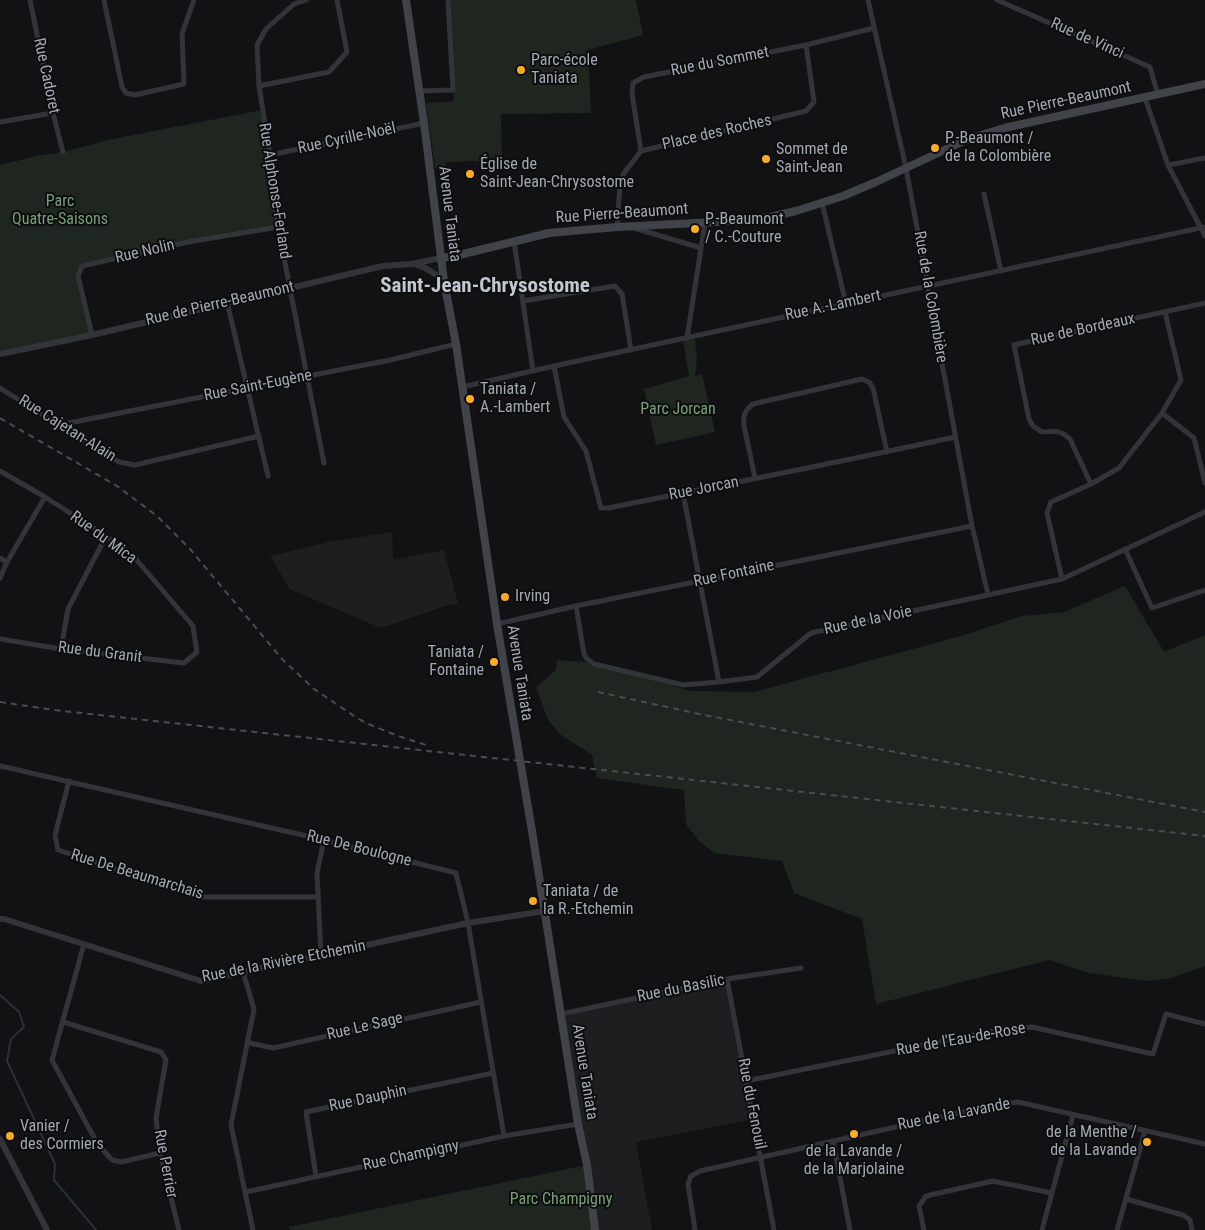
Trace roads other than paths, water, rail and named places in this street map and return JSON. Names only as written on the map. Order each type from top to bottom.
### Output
[{"type":"main road","name":"Avenue Taniata","points":[[406,0],[420,92],[444,281],[456,344],[497,624],[578,1124],[587,1165],[595,1230]]},
{"type":"main road","name":"Rue Pierre-Beaumont","points":[[441,258],[549,233],[770,217],[822,203],[876,182],[968,139],[1004,128],[1205,84]]},
{"type":"street","name":"Rue Cadoret","points":[[30,0],[53,114],[63,152]]},
{"type":"street","points":[[104,0],[122,87],[126,93],[135,95],[184,84],[182,34],[194,0]]},
{"type":"street","name":"Rue Alphonse-Ferland","points":[[306,0],[294,4],[266,29],[257,45],[259,86],[270,155],[278,227],[324,463]]},
{"type":"street","points":[[259,86],[329,72],[347,52],[336,0]]},
{"type":"street","points":[[420,92],[453,90],[448,0]]},
{"type":"street","name":"Rue de la Colombière","points":[[868,0],[906,168],[972,526],[988,594]]},
{"type":"street","name":"Rue de Vinci","points":[[997,0],[1150,67],[1158,95]]},
{"type":"street","name":"Rue du Sommet","points":[[641,151],[632,94],[633,83],[644,77],[806,45],[874,28]]},
{"type":"street","name":"Place des Roches","points":[[617,227],[620,185],[624,173],[641,151],[806,111],[814,102],[806,45]]},
{"type":"street","points":[[1145,98],[1168,165],[1203,228],[1205,236]]},
{"type":"street","points":[[0,122],[53,114]]},
{"type":"street","name":"Rue Cyrille-Noël","points":[[270,155],[424,123]]},
{"type":"street","points":[[1168,165],[1205,158]]},
{"type":"street","points":[[984,194],[1001,271]]},
{"type":"street","points":[[822,203],[846,304]]},
{"type":"street","points":[[687,338],[705,223]]},
{"type":"street","points":[[629,226],[701,248]]},
{"type":"street","name":"Rue Nolin","points":[[92,335],[78,276],[82,266],[188,242],[278,227]]},
{"type":"street","name":"Rue A.-Lambert","points":[[462,387],[1203,228]]},
{"type":"street","points":[[514,241],[533,371]]},
{"type":"street","name":"Rue de Pierre-Beaumont","points":[[0,354],[92,335],[383,266],[411,264],[441,258]]},
{"type":"street","points":[[411,264],[432,272],[444,281]]},
{"type":"street","points":[[522,301],[615,286],[622,294],[632,350]]},
{"type":"street","points":[[227,302],[268,476]]},
{"type":"street","name":"Rue de Bordeaux","points":[[1091,484],[1070,439],[1064,433],[1042,432],[1033,426],[1029,419],[1014,345],[1205,303]]},
{"type":"street","points":[[1062,578],[1047,513],[1051,502],[1091,484],[1119,468],[1162,413],[1181,380],[1165,312]]},
{"type":"street","name":"Rue Saint-Eugène","points":[[59,425],[307,377],[456,344]]},
{"type":"street","name":"Rue Jorcan","points":[[554,366],[564,417],[586,452],[601,508],[956,437]]},
{"type":"street","points":[[755,478],[744,426],[746,410],[753,404],[862,379],[869,382],[873,388],[888,452]]},
{"type":"street","name":"Rue Cajetan-Alain","points":[[0,388],[119,462],[135,464],[259,436]]},
{"type":"street","points":[[1162,413],[1194,438],[1205,483]]},
{"type":"street","name":"Rue du Mica","points":[[0,470],[106,536],[135,558],[193,626],[197,652]]},
{"type":"street","points":[[682,493],[719,682]]},
{"type":"street","points":[[0,578],[7,562],[45,497]]},
{"type":"street","name":"Rue de la Voie","points":[[576,606],[584,654],[594,664],[683,685],[756,677],[811,633],[1062,578],[1205,512]]},
{"type":"street","name":"Rue Fontaine","points":[[497,624],[576,606],[972,526]]},
{"type":"street","points":[[61,649],[68,609],[106,536]]},
{"type":"street","points":[[1125,549],[1152,608],[1205,590]]},
{"type":"street","points":[[0,558],[7,562]]},
{"type":"street","name":"Rue du Granit","points":[[0,639],[61,649],[184,663],[197,652]]},
{"type":"street","name":"Rue De Boulogne","points":[[0,766],[456,872],[468,923],[504,1136]]},
{"type":"street","name":"Rue De Beaumarchais","points":[[69,782],[55,835],[58,850],[200,897],[318,896]]},
{"type":"street","points":[[321,955],[317,873],[324,840]]},
{"type":"street","name":"Rue de la Rivière Etchemin","points":[[0,919],[201,981],[468,923],[545,911]]},
{"type":"street","points":[[84,944],[52,1060],[97,1143],[112,1160],[121,1162],[160,1152]]},
{"type":"street","name":"Rue du Basilic","points":[[561,1014],[727,979],[801,968]]},
{"type":"street","points":[[243,972],[254,1009],[232,1125],[252,1230]]},
{"type":"street","name":"Rue du Fenouil","points":[[727,979],[774,1230]]},
{"type":"street","name":"Rue Le Sage","points":[[248,1043],[272,1048],[481,1002]]},
{"type":"street","name":"Rue de l'Eau-de-Rose","points":[[746,1081],[999,1030],[1032,1027],[1153,1054],[1166,1014],[1205,1024]]},
{"type":"street","name":"Rue Perrier","points":[[63,1022],[160,1052],[166,1060],[156,1118],[160,1152],[179,1230]]},
{"type":"street","name":"Rue Dauphin","points":[[316,1176],[306,1112],[493,1073]]},
{"type":"street","name":"Rue de la Lavande","points":[[696,1230],[688,1184],[691,1176],[700,1171],[989,1106],[1018,1102],[1205,1144]]},
{"type":"street","points":[[1042,1230],[1073,1115]]},
{"type":"street","name":"Rue Champigny","points":[[246,1192],[504,1136],[578,1124]]},
{"type":"street","points":[[1117,1230],[1145,1131]]},
{"type":"street","points":[[0,1138],[47,1230]]},
{"type":"street","points":[[832,1141],[850,1230]]},
{"type":"street","points":[[924,1230],[919,1206],[926,1196],[993,1181],[1052,1193]]},
{"type":"street","points":[[1126,1199],[1183,1215],[1190,1220],[1192,1230]]},
{"type":"waterway","points":[[0,995],[19,1012],[24,1027],[11,1039],[7,1061],[55,1164],[54,1180],[96,1230]]},
{"type":"railway","points":[[0,418],[117,486],[157,516],[190,549],[282,659],[314,689],[366,723],[426,745]]},
{"type":"railway","points":[[598,692],[704,715],[1205,812]]},
{"type":"railway","points":[[0,702],[54,710],[1205,836]]},
{"type":"place","name":"Parc-école Taniata","points":[[521,70]]},
{"type":"place","name":"P.-Beaumont / de la Colombière","points":[[935,148]]},
{"type":"place","name":"Sommet de Saint-Jean","points":[[766,159]]},
{"type":"place","name":"Église de Saint-Jean-Chrysostome","points":[[470,174]]},
{"type":"place","name":"P.-Beaumont / C.-Couture","points":[[695,229]]},
{"type":"place","name":"Taniata / A.-Lambert","points":[[470,399]]},
{"type":"place","name":"Irving","points":[[505,597]]},
{"type":"place","name":"Taniata / Fontaine","points":[[494,662]]},
{"type":"place","name":"Taniata / de la R.-Etchemin","points":[[533,901]]},
{"type":"place","name":"de la Lavande / de la Marjolaine","points":[[854,1134]]},
{"type":"place","name":"Vanier / des Cormiers","points":[[10,1136]]},
{"type":"place","name":"de la Menthe / de la Lavande","points":[[1147,1142]]},
{"type":"district","name":"Saint-Jean-Chrysostome","points":[[485,287]]},
{"type":"park label","name":"Parc Quatre-Saisons","points":[[60,211]]},
{"type":"park label","name":"Parc Jorcan","points":[[678,410]]},
{"type":"park label","name":"Parc Champigny","points":[[561,1200]]}]
